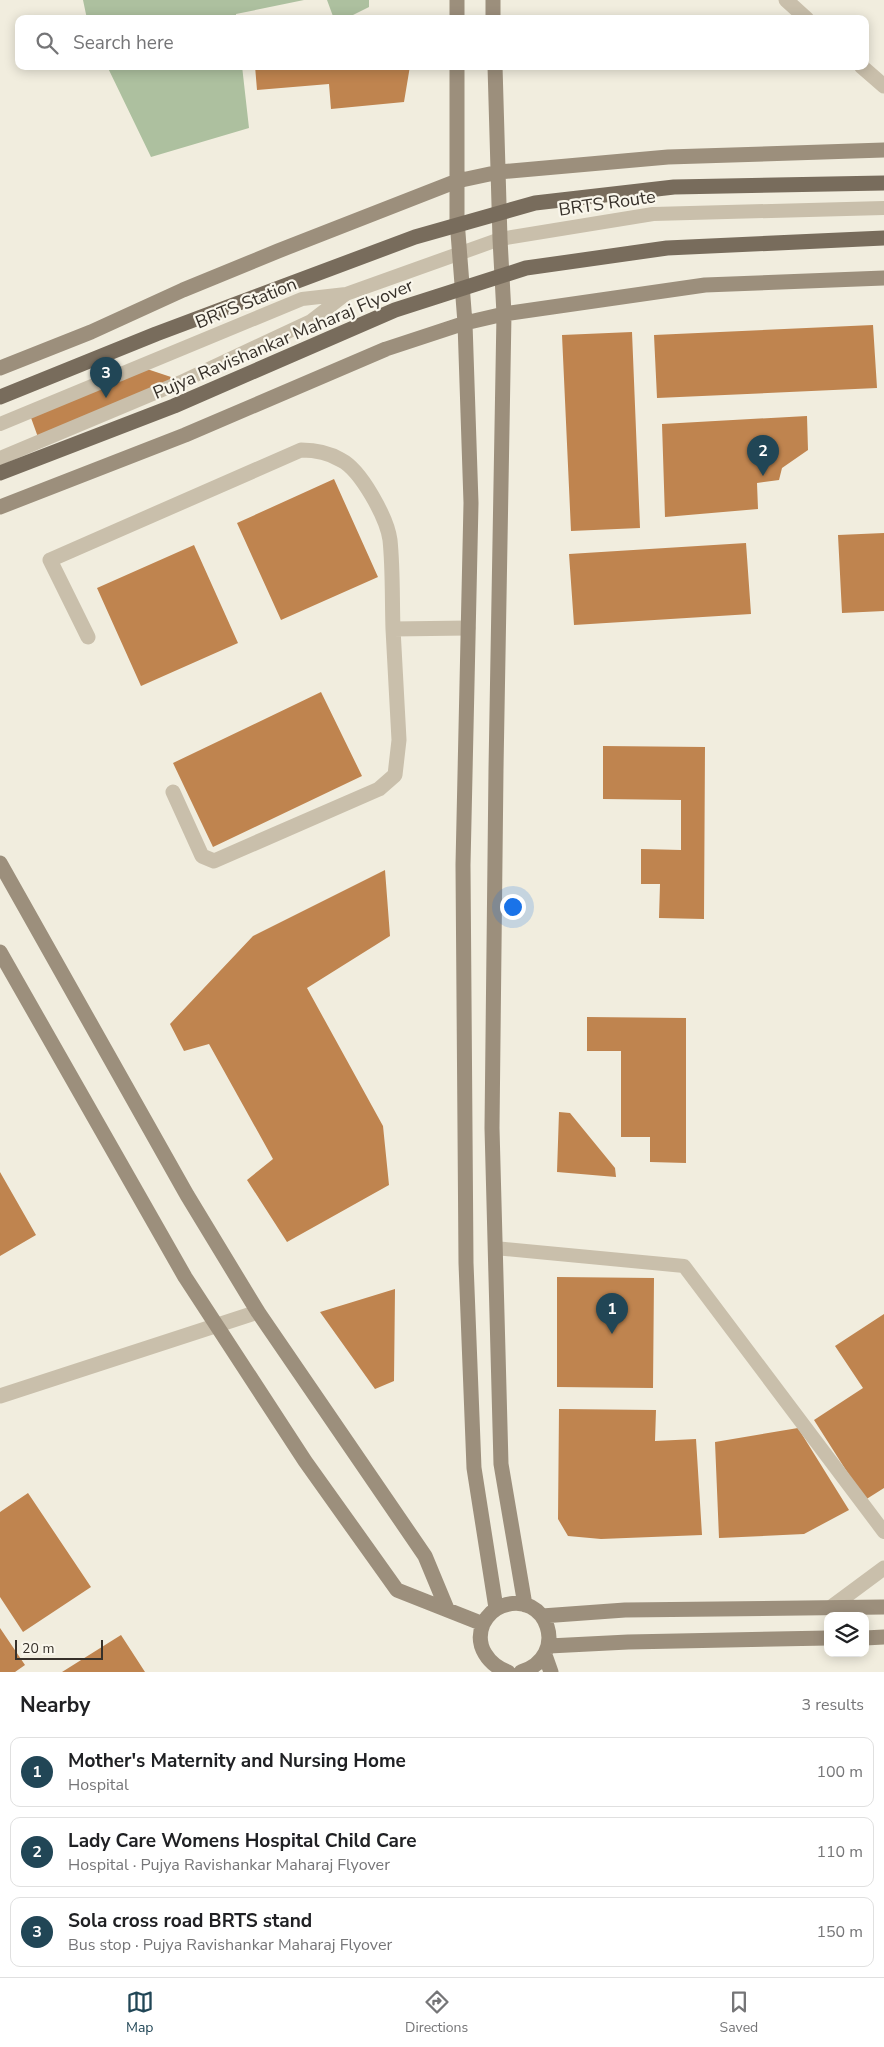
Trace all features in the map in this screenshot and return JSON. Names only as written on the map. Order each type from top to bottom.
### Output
[{"type":"main road","points":[[457,0],[457,15]]},
{"type":"main road","points":[[492,0],[493,15]]},
{"type":"main road","points":[[457,70],[459,253],[466,323],[471,503],[463,864],[466,1263],[474,1468],[496,1608]]},
{"type":"main road","points":[[495,70],[504,314],[492,1118],[501,1464],[525,1605]]},
{"type":"main road","points":[[0,368],[91,332],[183,290],[270,254],[457,181],[499,172],[668,157],[884,150]]},
{"type":"main road","points":[[0,397],[156,334],[415,237],[535,203],[674,187],[884,183]]},
{"type":"main road","name":"Pujya Ravishankar Maharaj Flyover","points":[[0,473],[174,406],[395,310],[526,268],[667,248],[884,238]]},
{"type":"main road","points":[[0,507],[185,435],[386,349],[466,323],[504,314],[705,285],[884,278]]},
{"type":"main road","points":[[0,862],[187,1194],[258,1312],[425,1556],[447,1609]]},
{"type":"main road","points":[[0,952],[185,1277],[305,1461],[397,1590],[483,1624]]},
{"type":"main road","points":[[508,1672],[493,1667],[484,1655],[481,1645],[483,1624],[489,1615],[496,1608],[510,1603],[525,1605],[534,1609],[542,1616],[548,1631],[547,1651],[551,1672]]},
{"type":"main road","points":[[542,1616],[625,1610],[884,1607]]},
{"type":"main road","points":[[869,1638],[884,1637]]},
{"type":"main road","points":[[521,1672],[538,1664],[547,1651],[628,1642],[824,1638]]},
{"type":"street","points":[[786,0],[803,15]]},
{"type":"street","points":[[866,70],[884,86]]},
{"type":"street","points":[[88,637],[50,560],[301,450],[318,450],[343,460],[366,486],[382,514],[390,539],[399,740],[395,775],[379,789],[214,861],[202,856],[173,792]]},
{"type":"street","points":[[393,629],[468,628]]},
{"type":"street","points":[[0,1396],[258,1312]]},
{"type":"street","points":[[830,1608],[884,1568]]},
{"type":"lane","name":"BRTS Route","points":[[346,294],[500,239],[653,214],[884,208]]},
{"type":"lane","name":"BRTS Station","points":[[0,424],[302,299],[346,294]]},
{"type":"lane","points":[[0,458],[181,382],[311,322],[346,294]]},
{"type":"lane","points":[[495,1248],[684,1266],[884,1532]]},
{"type":"green space","points":[[83,0],[304,0],[236,15],[86,15]]},
{"type":"green space","points":[[327,0],[369,0],[369,7],[353,15],[333,15]]},
{"type":"green space","points":[[109,70],[242,70],[249,128],[151,157]]},
{"type":"building","points":[[255,70],[409,70],[404,102],[331,109],[329,84],[257,90]]},
{"type":"building","points":[[873,325],[877,388],[657,398],[654,335]]},
{"type":"building","points":[[632,332],[640,528],[571,531],[562,335]]},
{"type":"building","points":[[147,369],[180,380],[39,440],[30,415]]},
{"type":"building","points":[[807,416],[808,450],[782,468],[779,480],[757,483],[758,509],[665,517],[662,424]]},
{"type":"building","points":[[334,479],[378,577],[281,620],[237,523]]},
{"type":"building","points":[[884,533],[884,611],[842,613],[838,535]]},
{"type":"building","points":[[746,543],[751,614],[574,625],[569,554]]},
{"type":"building","points":[[194,545],[238,643],[141,686],[97,588]]},
{"type":"building","points":[[321,692],[362,776],[213,847],[173,763]]},
{"type":"building","points":[[603,746],[705,747],[704,919],[659,918],[660,884],[641,884],[641,849],[681,850],[681,800],[603,799]]},
{"type":"building","points":[[385,870],[390,936],[307,988],[383,1126],[389,1185],[287,1242],[247,1180],[273,1159],[209,1044],[184,1051],[170,1024],[253,936]]},
{"type":"building","points":[[587,1017],[686,1018],[686,1163],[650,1162],[650,1137],[621,1137],[621,1051],[587,1051]]},
{"type":"building","points":[[559,1112],[570,1113],[615,1168],[616,1177],[557,1172]]},
{"type":"building","points":[[0,1172],[36,1235],[0,1256]]},
{"type":"building","points":[[557,1277],[654,1278],[653,1388],[557,1387]]},
{"type":"building","points":[[395,1289],[394,1381],[375,1389],[320,1312]]},
{"type":"building","points":[[884,1314],[884,1488],[865,1500],[814,1420],[863,1388],[835,1346]]},
{"type":"building","points":[[559,1409],[656,1410],[655,1441],[696,1439],[702,1535],[601,1539],[568,1536],[558,1519]]},
{"type":"building","points":[[798,1428],[849,1510],[804,1534],[719,1538],[715,1442]]},
{"type":"building","points":[[28,1493],[91,1587],[23,1632],[0,1597],[0,1512]]},
{"type":"building","points":[[0,1628],[25,1665],[15,1672],[0,1672]]},
{"type":"building","points":[[121,1635],[145,1672],[62,1672]]},
{"type":"place","name":"Sola cross road BRTS stand","points":[[106,398]]},
{"type":"place","name":"Lady Care Womens Hospital Child Care","points":[[763,476]]},
{"type":"place","name":"Mother's Maternity and Nursing Home","points":[[612,1334]]}]
